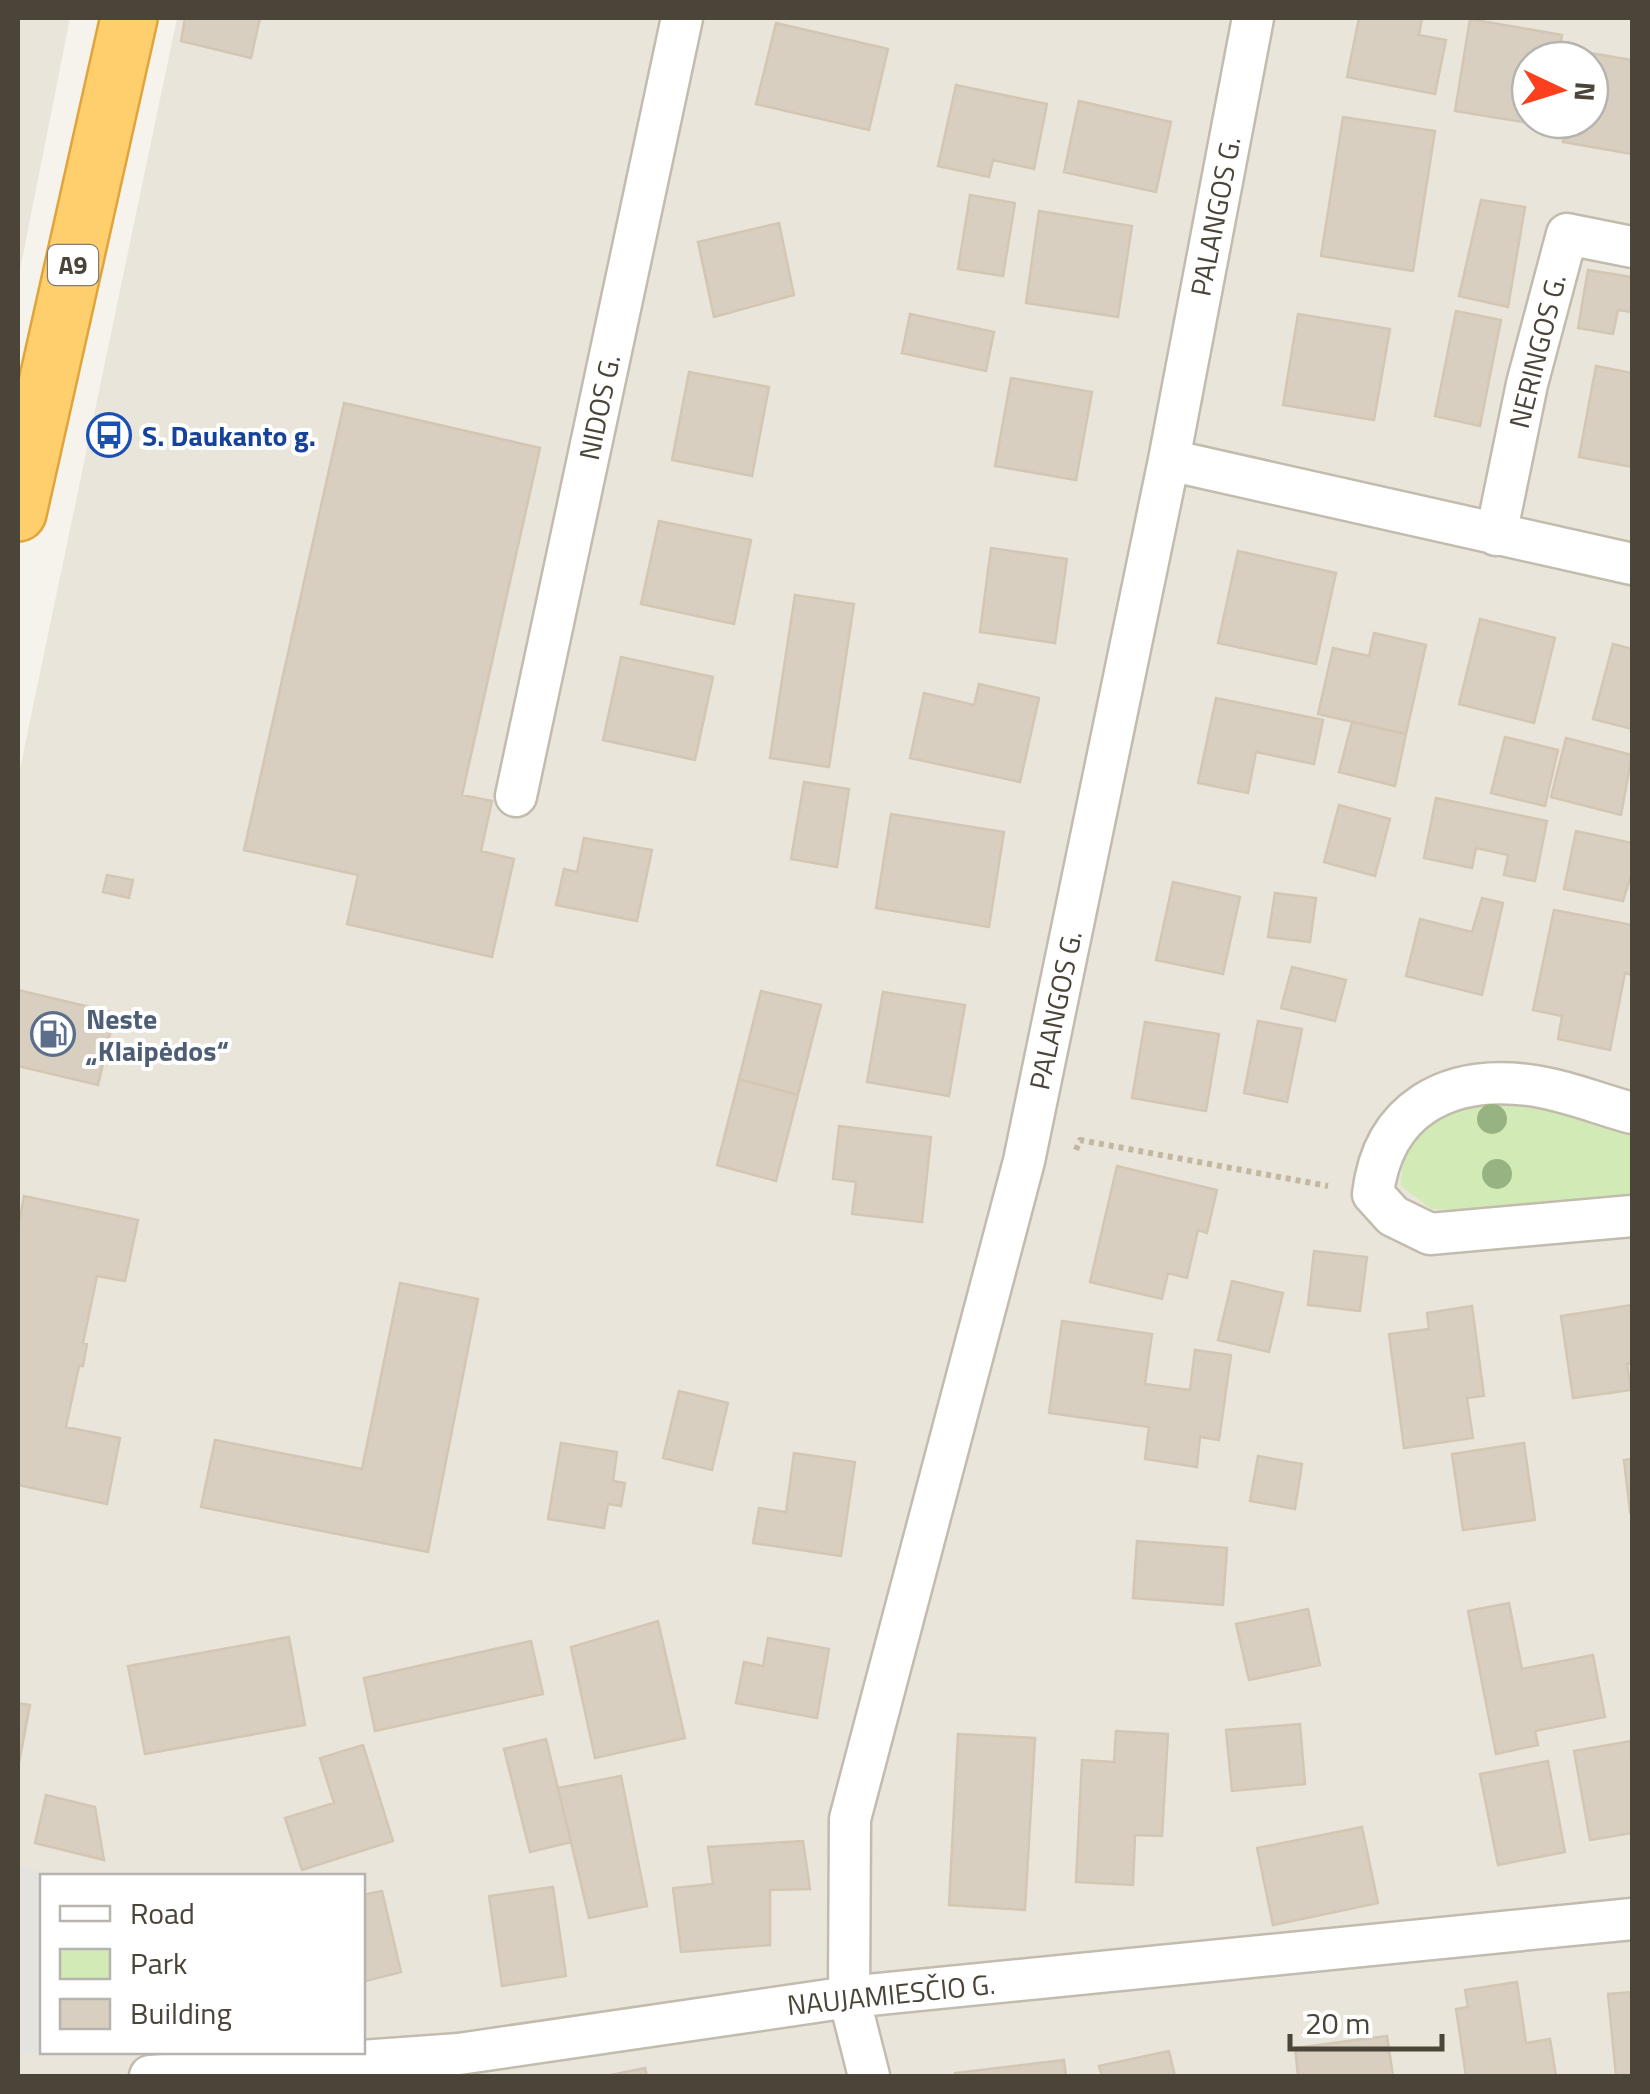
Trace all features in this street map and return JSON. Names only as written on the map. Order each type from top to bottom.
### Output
[{"type":"highway","name":"A9","points":[[18,513],[128,18]]},
{"type":"street","name":"NIDOS G.","points":[[516,796],[682,18]]},
{"type":"street","name":"PALANGOS G.","points":[[869,2076],[849,1996],[850,1818],[1024,1161],[1168,460],[1253,18]]},
{"type":"street","name":"NERINGOS G.","points":[[1496,534],[1527,384],[1567,234],[1632,247]]},
{"type":"street","points":[[1168,460],[1632,564]]},
{"type":"street","points":[[1632,1113],[1528,1084],[1456,1086],[1404,1117],[1384,1144],[1374,1194],[1393,1216],[1430,1234],[1632,1216]]},
{"type":"street","name":"NAUJAMIESČIO G.","points":[[150,2076],[459,2054],[849,1996],[1632,1919]]},
{"type":"path","points":[[1080,1140],[1374,1194]]},
{"type":"shaded area","points":[[18,18],[70,18],[18,280]]},
{"type":"shaded area","points":[[177,18],[1632,18],[1632,2076],[18,2076],[18,778]]},
{"type":"shaded area","points":[[18,1867],[51,1874],[40,1874],[40,2053],[18,2054]]},
{"type":"green space","points":[[1467,1099],[1543,1106],[1632,1127],[1632,1193],[1520,1212],[1431,1209],[1401,1186],[1405,1151],[1415,1129],[1424,1121]]},
{"type":"building","points":[[185,18],[260,18],[251,58],[181,41]]},
{"type":"building","points":[[1359,18],[1422,18],[1419,35],[1446,40],[1435,94],[1347,77]]},
{"type":"building","points":[[1470,19],[1562,35],[1561,40],[1510,40],[1510,120],[1455,111]]},
{"type":"building","points":[[776,23],[888,49],[869,130],[756,104]]},
{"type":"building","points":[[1610,56],[1632,60],[1632,154],[1563,142],[1610,140]]},
{"type":"building","points":[[956,85],[1047,104],[1034,169],[993,160],[989,177],[938,166]]},
{"type":"building","points":[[1079,101],[1171,122],[1156,192],[1064,172]]},
{"type":"building","points":[[1343,117],[1435,131],[1413,271],[1321,256]]},
{"type":"building","points":[[970,195],[1015,203],[1003,276],[958,269]]},
{"type":"building","points":[[1481,200],[1525,207],[1508,307],[1459,296]]},
{"type":"building","points":[[1039,211],[1132,226],[1118,317],[1026,303]]},
{"type":"building","points":[[779,223],[794,295],[714,317],[698,242]]},
{"type":"building","points":[[1588,270],[1632,277],[1632,312],[1618,310],[1613,334],[1578,328]]},
{"type":"building","points":[[1456,311],[1501,320],[1480,426],[1435,416]]},
{"type":"building","points":[[910,314],[994,332],[986,371],[902,353]]},
{"type":"building","points":[[1298,314],[1390,329],[1374,420],[1283,405]]},
{"type":"building","points":[[1596,366],[1632,373],[1632,467],[1579,457]]},
{"type":"building","points":[[689,372],[769,387],[752,476],[672,460]]},
{"type":"building","points":[[1011,378],[1092,392],[1076,480],[995,466]]},
{"type":"building","points":[[344,403],[540,448],[462,795],[492,801],[481,851],[514,859],[492,957],[347,924],[358,875],[244,850]]},
{"type":"building","points":[[659,521],[751,540],[734,624],[641,604]]},
{"type":"building","points":[[991,548],[1067,559],[1055,643],[980,632]]},
{"type":"building","points":[[1238,551],[1336,573],[1316,664],[1218,643]]},
{"type":"building","points":[[795,595],[854,604],[829,767],[770,758]]},
{"type":"building","points":[[1480,619],[1555,638],[1534,723],[1459,704]]},
{"type":"building","points":[[1374,633],[1426,645],[1406,734],[1318,714],[1333,648],[1369,656]]},
{"type":"building","points":[[1613,644],[1632,649],[1632,729],[1593,719]]},
{"type":"building","points":[[621,657],[713,677],[695,760],[603,740]]},
{"type":"building","points":[[979,684],[1039,698],[1020,782],[910,758],[924,693],[974,705]]},
{"type":"building","points":[[1216,698],[1323,720],[1314,764],[1256,752],[1248,793],[1198,783]]},
{"type":"building","points":[[1352,722],[1406,734],[1395,786],[1339,772]]},
{"type":"building","points":[[1505,737],[1558,750],[1545,806],[1491,793]]},
{"type":"building","points":[[1566,738],[1632,755],[1621,815],[1551,797]]},
{"type":"building","points":[[804,782],[849,789],[837,867],[791,859]]},
{"type":"building","points":[[1436,798],[1547,821],[1535,881],[1504,875],[1508,855],[1476,848],[1472,868],[1424,858]]},
{"type":"building","points":[[1339,805],[1390,819],[1375,876],[1324,862]]},
{"type":"building","points":[[891,814],[1004,832],[989,927],[876,908]]},
{"type":"building","points":[[1576,831],[1632,843],[1632,872],[1623,901],[1564,889]]},
{"type":"building","points":[[584,838],[652,850],[637,921],[556,905],[564,869],[577,872]]},
{"type":"building","points":[[107,875],[133,880],[129,898],[103,892]]},
{"type":"building","points":[[1173,882],[1240,897],[1223,974],[1156,960]]},
{"type":"building","points":[[1275,893],[1316,898],[1310,942],[1268,937]]},
{"type":"building","points":[[1482,898],[1503,903],[1482,995],[1406,976],[1420,919],[1472,932]]},
{"type":"building","points":[[1554,910],[1632,925],[1632,975],[1625,973],[1610,1050],[1558,1039],[1562,1016],[1533,1010]]},
{"type":"building","points":[[1292,967],[1346,980],[1335,1021],[1281,1008]]},
{"type":"building","points":[[18,990],[115,1013],[98,1085],[18,1066]]},
{"type":"building","points":[[761,991],[821,1005],[798,1095],[739,1079]]},
{"type":"building","points":[[883,992],[965,1005],[949,1096],[867,1082]]},
{"type":"building","points":[[1258,1021],[1302,1029],[1287,1102],[1244,1093]]},
{"type":"building","points":[[1145,1022],[1219,1034],[1206,1111],[1132,1098]]},
{"type":"building","points":[[739,1079],[798,1095],[776,1181],[717,1165]]},
{"type":"building","points":[[839,1126],[931,1137],[922,1222],[852,1214],[856,1182],[833,1179]]},
{"type":"building","points":[[1117,1166],[1217,1190],[1207,1233],[1198,1230],[1187,1278],[1168,1273],[1162,1299],[1090,1282]]},
{"type":"building","points":[[24,1196],[138,1220],[125,1281],[97,1276],[83,1343],[87,1344],[83,1366],[79,1366],[66,1427],[120,1438],[107,1504],[18,1485],[18,1229]]},
{"type":"building","points":[[1314,1251],[1367,1257],[1360,1311],[1308,1305]]},
{"type":"building","points":[[1232,1281],[1283,1293],[1269,1352],[1218,1340]]},
{"type":"building","points":[[400,1283],[478,1299],[428,1552],[201,1507],[215,1440],[362,1469]]},
{"type":"building","points":[[1632,1305],[1632,1363],[1627,1364],[1631,1390],[1573,1398],[1561,1316]]},
{"type":"building","points":[[1472,1306],[1484,1396],[1467,1398],[1473,1438],[1404,1448],[1389,1334],[1429,1329],[1427,1313]]},
{"type":"building","points":[[1062,1321],[1152,1334],[1145,1384],[1190,1390],[1195,1350],[1231,1355],[1219,1440],[1200,1437],[1197,1467],[1145,1459],[1149,1427],[1049,1413]]},
{"type":"building","points":[[679,1391],[728,1403],[712,1470],[663,1458]]},
{"type":"building","points":[[561,1443],[617,1452],[613,1481],[625,1483],[621,1506],[608,1504],[604,1528],[548,1519]]},
{"type":"building","points":[[1524,1443],[1535,1520],[1463,1530],[1452,1454]]},
{"type":"building","points":[[794,1453],[855,1462],[841,1556],[753,1543],[759,1508],[786,1512]]},
{"type":"building","points":[[1258,1456],[1302,1464],[1295,1509],[1250,1501]]},
{"type":"building","points":[[1632,1459],[1632,1511],[1630,1512],[1624,1460]]},
{"type":"building","points":[[1137,1541],[1227,1548],[1223,1605],[1133,1598]]},
{"type":"building","points":[[1509,1603],[1522,1669],[1593,1655],[1605,1717],[1535,1731],[1538,1745],[1496,1754],[1468,1611]]},
{"type":"building","points":[[1308,1609],[1320,1665],[1249,1680],[1236,1624]]},
{"type":"building","points":[[658,1621],[685,1738],[595,1758],[571,1647]]},
{"type":"building","points":[[289,1637],[305,1725],[145,1754],[128,1666]]},
{"type":"building","points":[[768,1638],[829,1649],[817,1718],[736,1703],[744,1662],[763,1666]]},
{"type":"building","points":[[531,1641],[543,1694],[375,1731],[364,1678]]},
{"type":"building","points":[[18,1703],[30,1705],[18,1768]]},
{"type":"building","points":[[1300,1724],[1305,1784],[1232,1791],[1226,1730]]},
{"type":"building","points":[[1116,1731],[1168,1734],[1162,1836],[1135,1835],[1133,1885],[1076,1882],[1082,1760],[1114,1762]]},
{"type":"building","points":[[958,1734],[1035,1738],[1025,1910],[949,1905]]},
{"type":"building","points":[[546,1739],[571,1842],[530,1852],[504,1749]]},
{"type":"building","points":[[1631,1741],[1632,1833],[1590,1840],[1574,1751]]},
{"type":"building","points":[[363,1745],[393,1841],[302,1870],[285,1818],[334,1803],[320,1758]]},
{"type":"building","points":[[1548,1761],[1565,1852],[1498,1865],[1480,1774]]},
{"type":"building","points":[[621,1776],[647,1906],[589,1918],[558,1788]]},
{"type":"building","points":[[46,1795],[95,1807],[104,1860],[35,1843]]},
{"type":"building","points":[[1362,1827],[1378,1903],[1273,1925],[1257,1848]]},
{"type":"building","points":[[803,1841],[810,1889],[770,1890],[770,1945],[681,1952],[673,1888],[713,1884],[708,1847]]},
{"type":"building","points":[[553,1887],[566,1976],[502,1986],[489,1896]]},
{"type":"building","points":[[382,1891],[401,1972],[365,1981],[365,1894]]},
{"type":"building","points":[[1517,1982],[1526,2043],[1550,2039],[1556,2076],[1466,2076],[1456,2009],[1468,2007],[1465,1990]]},
{"type":"building","points":[[1632,1992],[1632,2076],[1616,2076],[1608,1994]]},
{"type":"building","points":[[1387,2036],[1393,2076],[1298,2076],[1295,2048]]},
{"type":"building","points":[[1169,2051],[1175,2076],[1102,2076],[1099,2066]]},
{"type":"building","points":[[1064,2060],[1066,2076],[955,2076],[955,2073]]},
{"type":"building","points":[[645,2068],[647,2076],[606,2076]]},
{"type":"place","name":"S. Daukanto g.","points":[[109,435]]},
{"type":"place","name":"Neste „Klaipėdos“","points":[[53,1034]]}]
